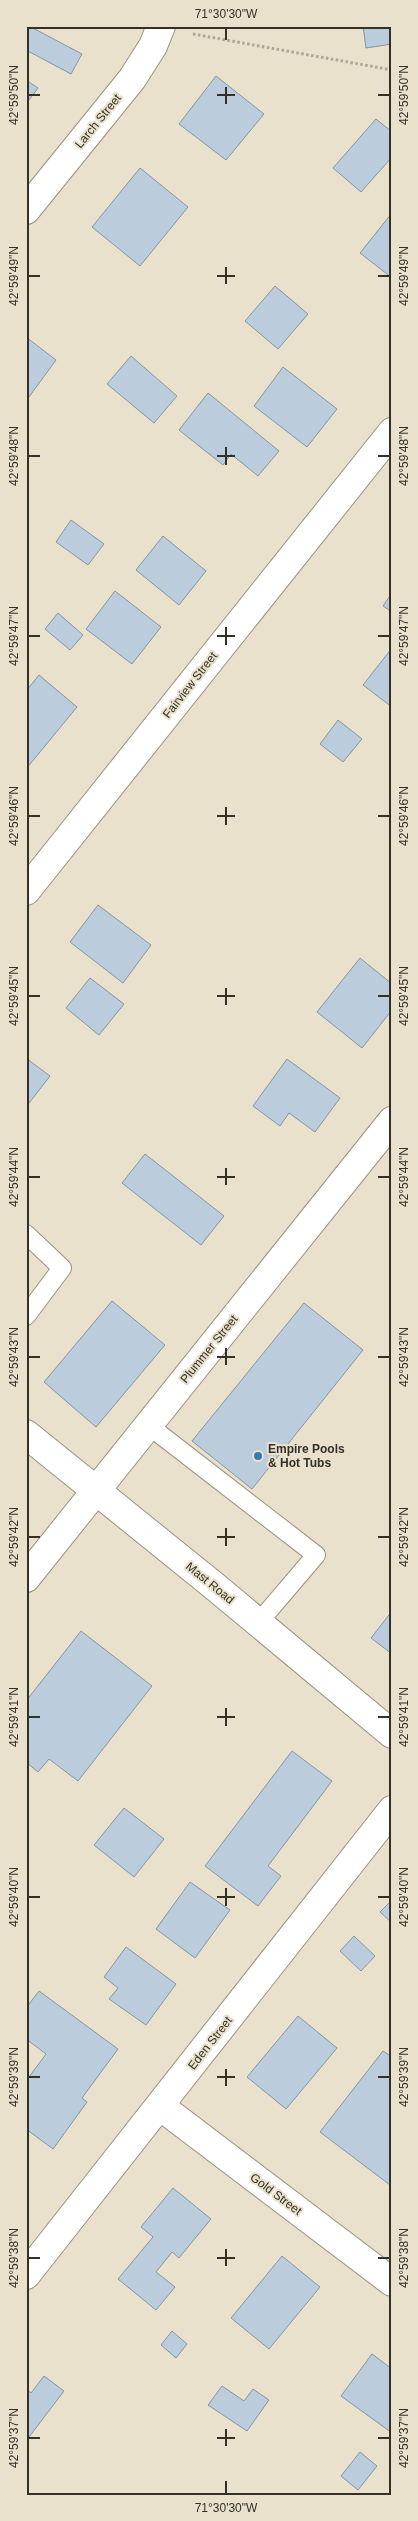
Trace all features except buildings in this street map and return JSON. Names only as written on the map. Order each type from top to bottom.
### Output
[{"type":"street","name":"Larch Street","points":[[26,210],[132,79],[153,46],[161,27]]},
{"type":"street","name":"Fairview Street","points":[[26,891],[392,432]]},
{"type":"street","name":"Plummer Street","points":[[26,1578],[392,1121]]},
{"type":"street","name":"Mast Road","points":[[26,1434],[259,1622],[392,1734]]},
{"type":"street","name":"Eden Street","points":[[26,2275],[392,1810]]},
{"type":"street","name":"Gold Street","points":[[160,2106],[392,2282]]},
{"type":"lane","points":[[26,1234],[62,1268],[26,1316]]},
{"type":"lane","points":[[148,1425],[316,1555],[259,1622]]},
{"type":"path","points":[[161,27],[392,70]]},
{"type":"place","name":"Empire Pools & Hot Tubs","points":[[258,1456]]}]
